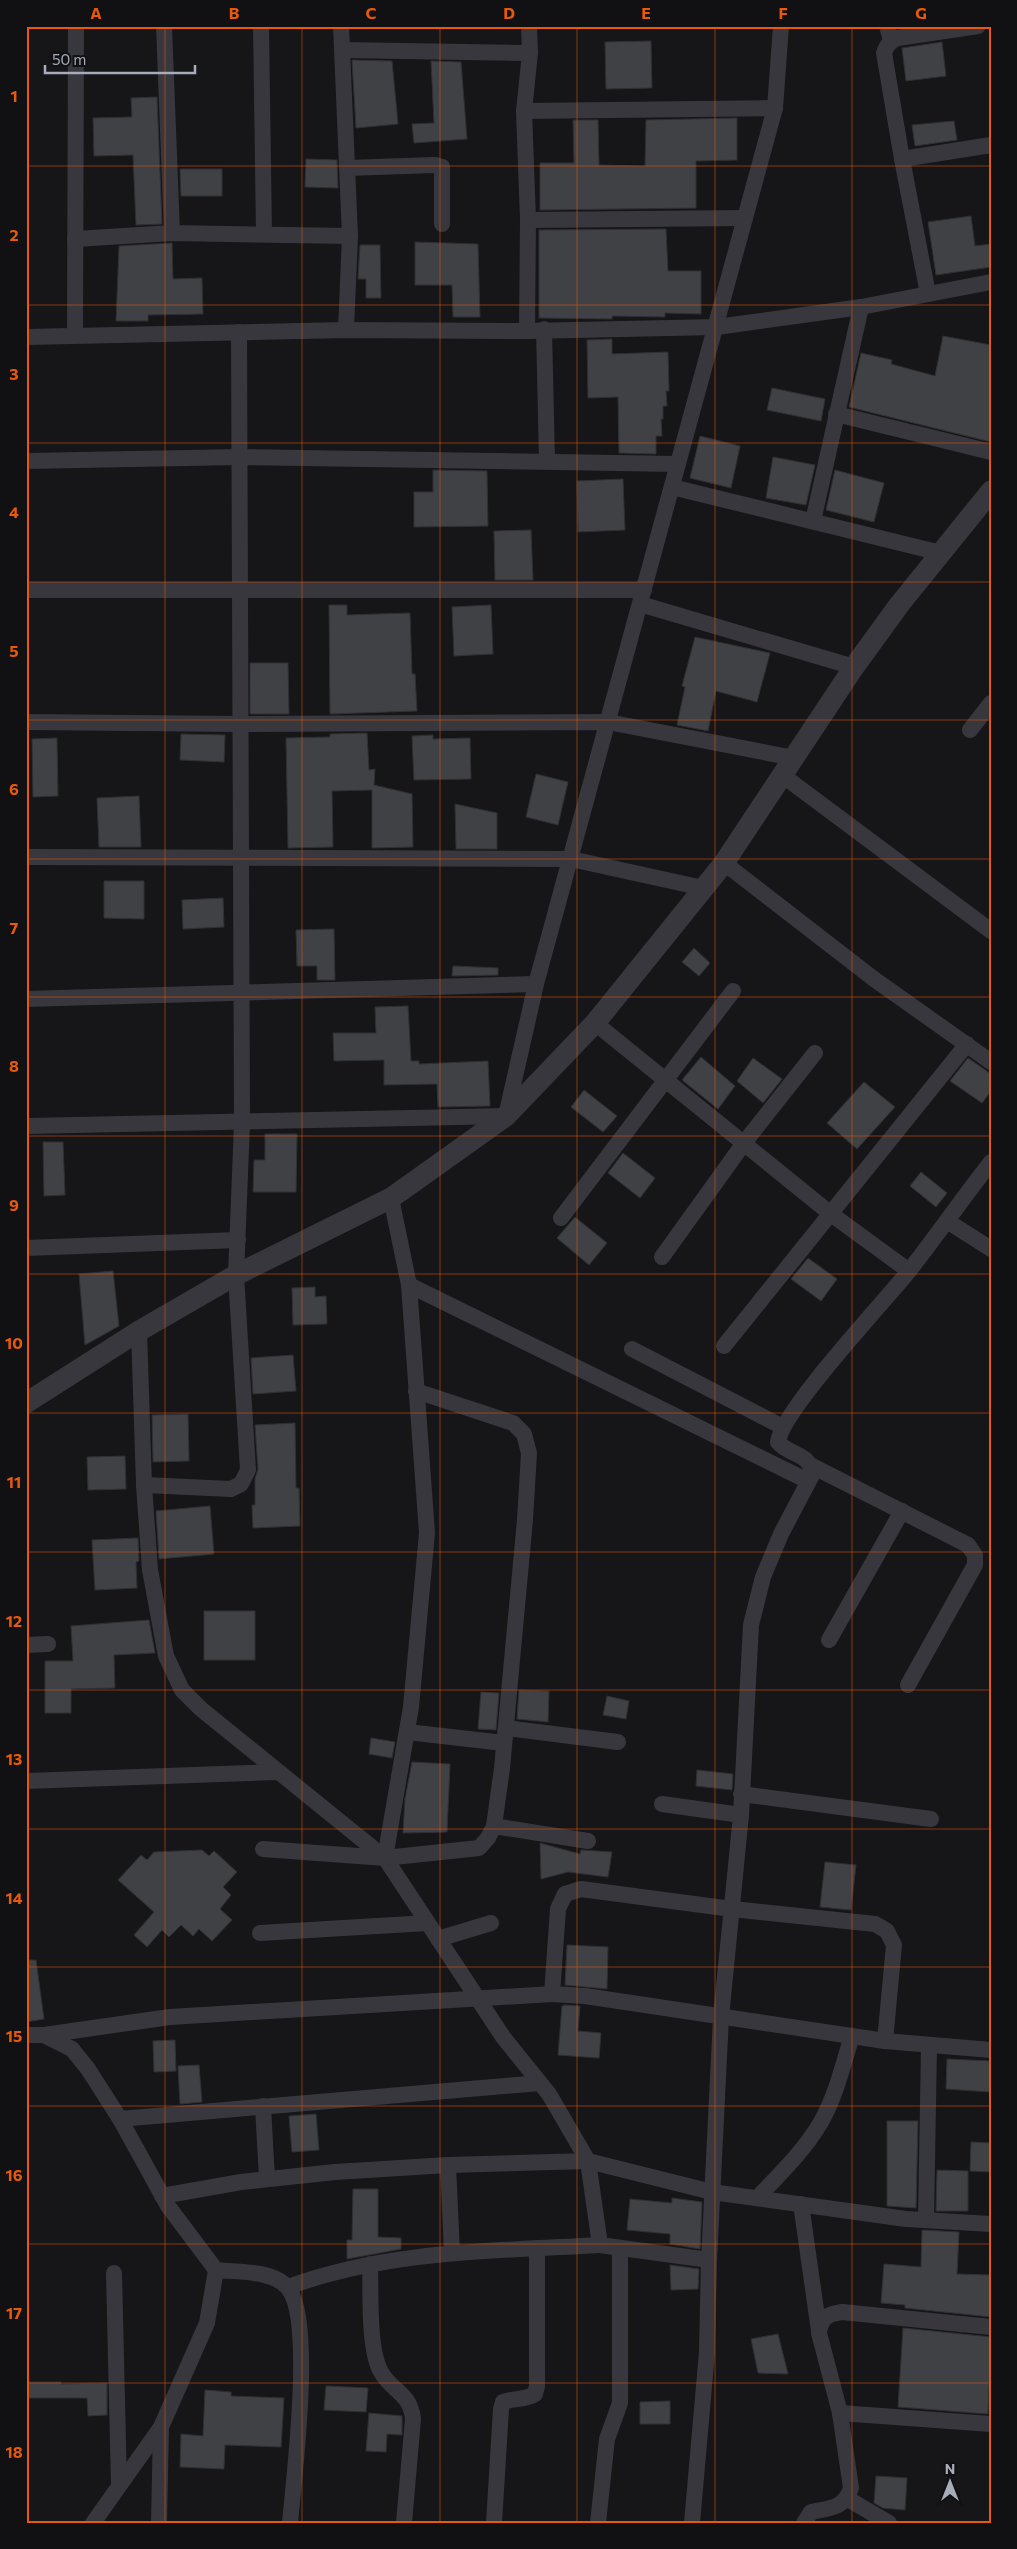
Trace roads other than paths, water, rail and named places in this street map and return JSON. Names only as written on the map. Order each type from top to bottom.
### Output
[{"type":"street","points":[[75,336],[76,26]]},
{"type":"street","points":[[164,26],[172,233]]},
{"type":"street","points":[[261,26],[264,234]]},
{"type":"street","points":[[342,26],[350,236],[346,330]]},
{"type":"street","points":[[527,331],[528,220],[524,111],[530,53],[529,26]]},
{"type":"street","points":[[506,1116],[536,984],[717,327],[775,108],[782,26]]},
{"type":"street","points":[[928,294],[884,53],[889,34],[978,26]]},
{"type":"street","points":[[343,50],[530,53]]},
{"type":"street","points":[[524,111],[775,108]]},
{"type":"street","points":[[902,159],[991,145]]},
{"type":"street","points":[[347,168],[435,164],[442,167],[442,224]]},
{"type":"street","points":[[528,220],[745,218]]},
{"type":"street","points":[[75,239],[172,233],[350,236]]},
{"type":"street","points":[[26,337],[346,330],[527,331],[717,327],[861,307],[991,282]]},
{"type":"street","points":[[813,521],[861,307]]},
{"type":"street","points":[[544,330],[547,461]]},
{"type":"street","points":[[144,1485],[230,1489],[241,1484],[246,1478],[248,1470],[236,1276],[242,1123],[239,332]]},
{"type":"street","points":[[836,414],[991,452]]},
{"type":"street","points":[[26,461],[239,457],[678,464]]},
{"type":"street","points":[[672,487],[941,553]]},
{"type":"street","points":[[26,1403],[139,1331],[236,1276],[392,1198],[506,1116],[595,1023],[724,863],[854,666],[941,553],[988,501]]},
{"type":"street","points":[[26,590],[240,590],[642,597],[854,666]]},
{"type":"street","points":[[970,730],[991,704]]},
{"type":"street","points":[[26,722],[240,724],[608,722],[794,758]]},
{"type":"street","points":[[782,776],[991,931]]},
{"type":"street","points":[[26,857],[570,859],[704,888]]},
{"type":"street","points":[[724,863],[874,979],[991,1062]]},
{"type":"street","points":[[26,999],[536,984]]},
{"type":"street","points":[[561,1218],[666,1082],[733,991]]},
{"type":"street","points":[[595,1023],[831,1214],[909,1271]]},
{"type":"street","points":[[724,1346],[967,1044]]},
{"type":"street","points":[[662,1257],[744,1143],[815,1053]]},
{"type":"street","points":[[26,1126],[506,1116]]},
{"type":"street","points":[[692,2523],[707,2352],[709,2260],[721,2017],[741,1815],[751,1626],[763,1578],[781,1534],[810,1474],[808,1460],[782,1447],[778,1442],[779,1433],[807,1393],[909,1271],[991,1162]]},
{"type":"street","points":[[385,1858],[407,1732],[427,1533],[409,1285],[392,1198]]},
{"type":"street","points":[[946,1220],[991,1249]]},
{"type":"street","points":[[26,1248],[238,1240]]},
{"type":"street","points":[[409,1285],[810,1474],[902,1511],[968,1545],[975,1555],[975,1565],[908,1685]]},
{"type":"street","points":[[139,1331],[144,1485],[152,1579],[166,1656],[182,1690],[201,1709],[385,1858],[503,2037],[540,2084],[588,2161],[600,2245]]},
{"type":"street","points":[[632,1349],[783,1427]]},
{"type":"street","points":[[263,1849],[385,1858],[479,1848],[488,1838],[494,1826],[505,1736],[525,1520],[528,1453],[524,1434],[513,1422],[416,1391]]},
{"type":"street","points":[[830,1640],[902,1511]]},
{"type":"street","points":[[26,1645],[48,1644]]},
{"type":"street","points":[[407,1732],[618,1742]]},
{"type":"street","points":[[26,1781],[278,1772]]},
{"type":"street","points":[[741,1794],[931,1819]]},
{"type":"street","points":[[662,1804],[741,1815]]},
{"type":"street","points":[[494,1826],[588,1841]]},
{"type":"street","points":[[552,1994],[558,1909],[565,1894],[581,1889],[732,1909],[875,1924],[887,1931],[894,1945],[886,2041]]},
{"type":"street","points":[[260,1934],[427,1923]]},
{"type":"street","points":[[438,1939],[491,1923]]},
{"type":"street","points":[[26,2035],[44,2035],[170,2017],[478,2000],[552,1994],[584,1996],[886,2041],[991,2050]]},
{"type":"street","points":[[44,2035],[72,2049],[120,2119],[162,2196],[216,2270],[207,2322],[160,2427],[93,2523]]},
{"type":"street","points":[[757,2198],[797,2156],[822,2121],[836,2087],[852,2036]]},
{"type":"street","points":[[926,2220],[929,2046]]},
{"type":"street","points":[[120,2119],[540,2084]]},
{"type":"street","points":[[263,2106],[267,2179]]},
{"type":"street","points":[[162,2196],[267,2179],[448,2165],[588,2161],[712,2192],[926,2220],[991,2224]]},
{"type":"street","points":[[448,2165],[452,2253]]},
{"type":"street","points":[[802,2204],[819,2333],[840,2413],[851,2488],[848,2499],[840,2505],[811,2512],[804,2523]]},
{"type":"street","points":[[288,2287],[320,2275],[370,2264],[452,2253],[600,2245],[709,2260]]},
{"type":"street","points":[[494,2523],[500,2409],[503,2402],[511,2399],[529,2398],[535,2394],[538,2248]]},
{"type":"street","points":[[598,2523],[608,2439],[620,2403],[620,2248]]},
{"type":"street","points":[[370,2264],[375,2356],[381,2372],[406,2397],[412,2406],[413,2418],[404,2523]]},
{"type":"street","points":[[216,2270],[271,2277],[288,2287],[297,2303],[301,2326],[300,2386],[290,2523]]},
{"type":"street","points":[[114,2273],[120,2486]]},
{"type":"street","points":[[819,2333],[820,2322],[828,2314],[842,2312],[991,2326]]},
{"type":"street","points":[[840,2413],[991,2424]]},
{"type":"street","points":[[160,2427],[160,2523]]},
{"type":"street","points":[[848,2499],[889,2523]]}]
